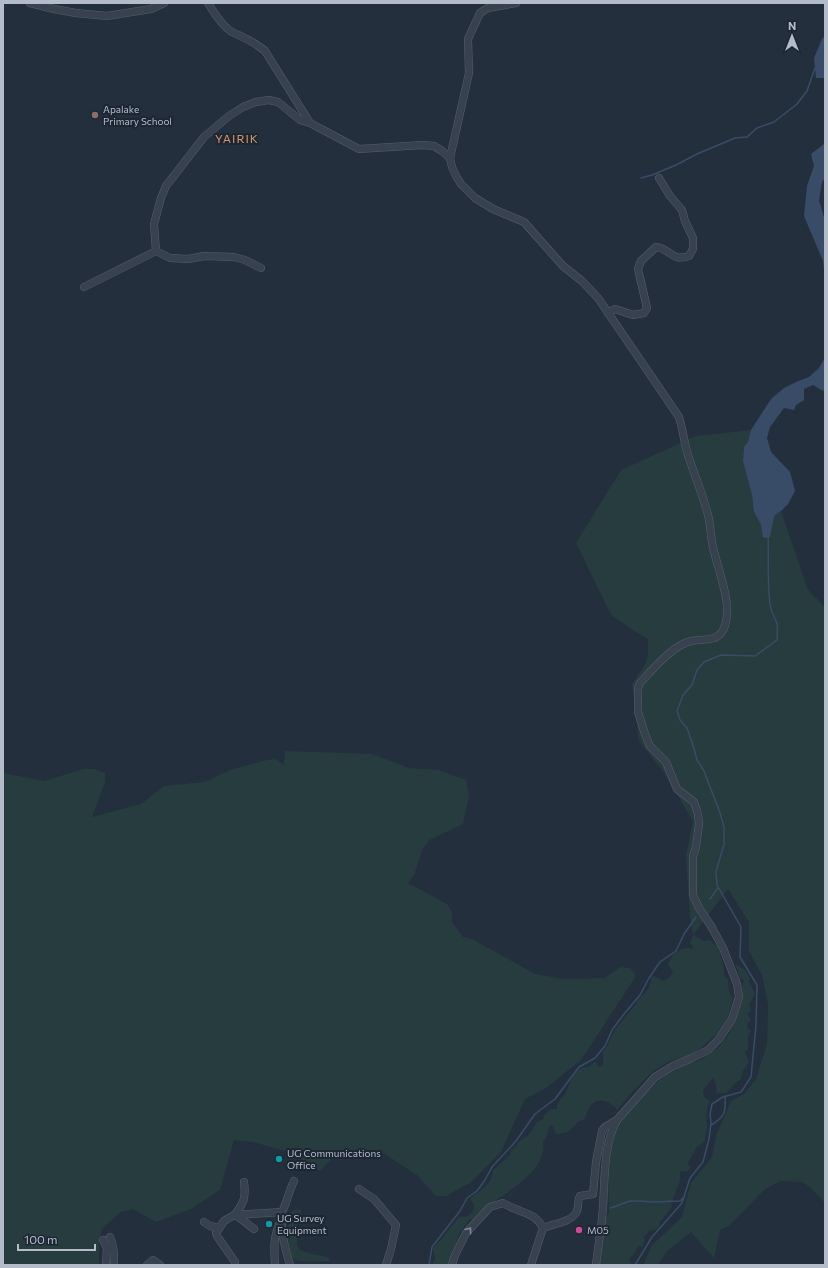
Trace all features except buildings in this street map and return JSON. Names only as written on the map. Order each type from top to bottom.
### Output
[{"type":"street","points":[[30,3],[76,13],[107,16],[152,9],[164,3]]},
{"type":"street","points":[[208,3],[227,28],[257,44],[265,51],[310,123]]},
{"type":"street","points":[[516,3],[488,8],[480,13],[468,39],[469,73],[450,158],[452,167],[461,184],[475,198],[524,222],[563,266],[582,281],[598,298],[679,417],[683,428],[688,454],[707,512],[714,554],[723,579],[727,613],[722,632],[707,640],[685,642],[664,658],[640,683],[638,688],[638,712],[650,746],[666,762],[677,789],[684,796],[694,802],[698,814],[696,847],[693,856],[694,895],[699,908],[712,926],[723,948],[737,984],[739,998],[732,1019],[719,1039],[708,1050],[673,1066],[655,1077],[617,1120],[613,1127],[608,1144],[603,1208],[596,1265]]},
{"type":"street","points":[[156,251],[154,224],[166,186],[204,137],[229,116],[243,107],[256,102],[269,100],[278,102],[300,120],[310,123],[359,149],[423,145],[434,146],[450,158]]},
{"type":"street","points":[[608,313],[615,309],[633,315],[644,313],[647,308],[638,269],[641,261],[656,248],[662,248],[674,257],[682,259],[689,256],[693,249],[693,238],[685,222],[682,210],[670,196],[659,178]]},
{"type":"street","points":[[156,251],[170,258],[188,259],[204,256],[234,257],[245,260],[261,268]]},
{"type":"street","points":[[84,287],[156,251]]},
{"type":"street","points":[[543,1228],[571,1218],[577,1212],[578,1200],[580,1196],[593,1194],[595,1190],[596,1162],[602,1131],[605,1126],[617,1120]]},
{"type":"street","points":[[290,1265],[284,1244],[281,1221],[282,1212],[294,1181]]},
{"type":"street","points":[[235,1215],[243,1204],[245,1195],[244,1182]]},
{"type":"street","points":[[359,1189],[374,1199],[396,1225],[386,1265]]},
{"type":"street","points":[[452,1265],[466,1232],[490,1207],[503,1203],[510,1208],[528,1213],[540,1222],[543,1228],[531,1265]]},
{"type":"street","points":[[235,1265],[235,1262],[216,1233],[224,1221],[235,1215],[282,1212]]},
{"type":"street","points":[[235,1215],[254,1229]]},
{"type":"street","points":[[275,1265],[275,1239],[281,1221]]},
{"type":"street","points":[[204,1222],[210,1226],[219,1228]]},
{"type":"street","points":[[106,1239],[112,1242],[110,1261]]},
{"type":"street","points":[[148,1265],[153,1260],[160,1265]]},
{"type":"green space","points":[[751,430],[748,442],[744,448],[743,461],[752,495],[754,512],[761,525],[763,538],[772,526],[775,515],[781,511],[808,590],[825,607],[825,1203],[810,1187],[802,1182],[781,1181],[764,1190],[729,1226],[720,1230],[714,1258],[691,1232],[667,1251],[658,1265],[643,1265],[652,1245],[682,1217],[691,1183],[712,1157],[716,1136],[731,1101],[744,1094],[756,1079],[767,1044],[768,1004],[762,975],[749,951],[749,922],[728,889],[693,935],[690,917],[686,856],[693,821],[662,770],[639,741],[632,684],[645,665],[648,655],[648,639],[611,615],[576,543],[621,470],[696,436]]},
{"type":"green space","points":[[285,751],[372,754],[409,768],[438,770],[466,780],[469,796],[463,824],[429,840],[423,848],[414,875],[408,883],[447,904],[452,912],[452,922],[463,937],[472,939],[535,974],[564,979],[605,978],[620,967],[630,968],[636,976],[581,1060],[546,1088],[525,1099],[501,1152],[470,1183],[446,1196],[436,1196],[417,1175],[383,1153],[372,1150],[336,1154],[320,1171],[292,1153],[253,1142],[234,1140],[220,1190],[191,1209],[156,1222],[133,1209],[120,1212],[102,1229],[99,1241],[99,1265],[3,1265],[3,773],[44,781],[84,769],[94,769],[105,773],[105,782],[92,817],[141,804],[164,786],[205,782],[230,770],[267,760],[276,759],[284,765]]},
{"type":"green space","points":[[693,935],[704,941],[709,940],[718,947],[724,968],[724,975],[728,980],[729,991],[733,998],[728,1017],[718,1033],[694,1054],[670,1061],[653,1071],[617,1110],[605,1101],[598,1101],[591,1105],[584,1120],[579,1121],[566,1132],[556,1134],[550,1124],[543,1142],[542,1155],[537,1166],[516,1186],[480,1212],[472,1221],[471,1218],[460,1232],[448,1265],[432,1265],[435,1259],[433,1248],[459,1217],[469,1216],[474,1209],[474,1204],[470,1199],[490,1181],[493,1170],[510,1155],[511,1150],[515,1148],[523,1138],[527,1137],[538,1121],[543,1120],[545,1114],[551,1109],[557,1109],[557,1104],[565,1094],[576,1072],[581,1068],[590,1066],[595,1061],[599,1067],[603,1065],[603,1052],[611,1037],[616,1028],[648,989],[652,976],[663,981],[670,977],[673,972],[668,965],[669,961],[674,954],[680,950],[684,948],[692,949],[693,946],[690,943]]},
{"type":"green space","points":[[736,965],[743,968],[748,973],[750,978],[749,981],[755,994],[749,1004],[751,1011],[748,1013],[751,1021],[747,1024],[748,1029],[751,1030],[748,1036],[748,1049],[745,1052],[749,1062],[743,1071],[741,1079],[734,1084],[727,1093],[717,1093],[713,1078],[703,1090],[704,1097],[710,1101],[706,1118],[707,1128],[705,1141],[696,1148],[688,1163],[690,1167],[688,1171],[680,1171],[680,1180],[671,1204],[672,1207],[660,1222],[659,1227],[654,1230],[649,1230],[643,1237],[645,1238],[643,1247],[638,1246],[635,1253],[629,1259],[632,1265],[599,1265],[606,1217],[609,1213],[608,1170],[611,1147],[617,1126],[639,1099],[663,1077],[681,1067],[702,1059],[719,1047],[729,1034],[742,999],[742,986],[744,980],[740,979]]},
{"type":"green space","points":[[299,1209],[302,1211],[297,1224],[297,1245],[300,1250],[308,1253],[329,1257],[329,1261],[301,1261],[294,1259],[292,1256],[288,1236],[289,1222],[292,1212]]},
{"type":"water","points":[[825,36],[825,78],[816,78],[814,58],[822,39]]},
{"type":"water","points":[[825,141],[825,178],[822,182],[819,200],[825,221],[825,278],[823,261],[804,216],[807,186],[814,166],[811,154],[824,144]]},
{"type":"water","points":[[825,358],[825,388],[823,391],[813,385],[804,389],[804,400],[796,405],[794,410],[784,408],[770,427],[767,438],[771,452],[790,472],[795,491],[788,504],[775,515],[770,537],[763,538],[761,525],[754,512],[752,495],[743,461],[744,447],[748,442],[751,430],[771,399],[784,388],[809,377],[819,368]]},
{"type":"waterway","points":[[641,178],[676,165],[697,154],[735,138],[747,137],[757,128],[774,122],[797,104],[807,91],[815,68]]},
{"type":"waterway","points":[[635,1265],[652,1237],[682,1203],[690,1178],[703,1162],[709,1139],[712,1104],[723,1097],[741,1092],[751,1077],[756,1025],[757,985],[740,957],[741,927],[717,885],[716,872],[724,844],[724,827],[720,813],[704,771],[697,760],[687,728],[680,720],[677,711],[683,695],[692,685],[697,670],[704,662],[721,655],[755,656],[777,640],[777,624],[771,610],[769,595],[768,535]]},
{"type":"waterway","points":[[710,899],[718,888]]},
{"type":"waterway","points":[[429,1265],[432,1247],[460,1211],[467,1198],[477,1191],[492,1167],[516,1141],[535,1114],[555,1099],[579,1067],[595,1058],[605,1046],[612,1030],[640,995],[660,962],[676,951],[684,934],[696,917]]},
{"type":"waterway","points":[[711,1125],[724,1114],[725,1096]]},
{"type":"waterway","points":[[611,1208],[630,1201],[680,1201],[683,1198]]},
{"type":"place","name":"Apalake Primary School","points":[[95,115]]},
{"type":"place","name":"UG Communications Office","points":[[279,1159]]},
{"type":"place","name":"UG Survey Equipment","points":[[269,1224]]},
{"type":"place","name":"M05","points":[[579,1230]]},
{"type":"district","name":"YAIRIK","points":[[237,138]]}]
